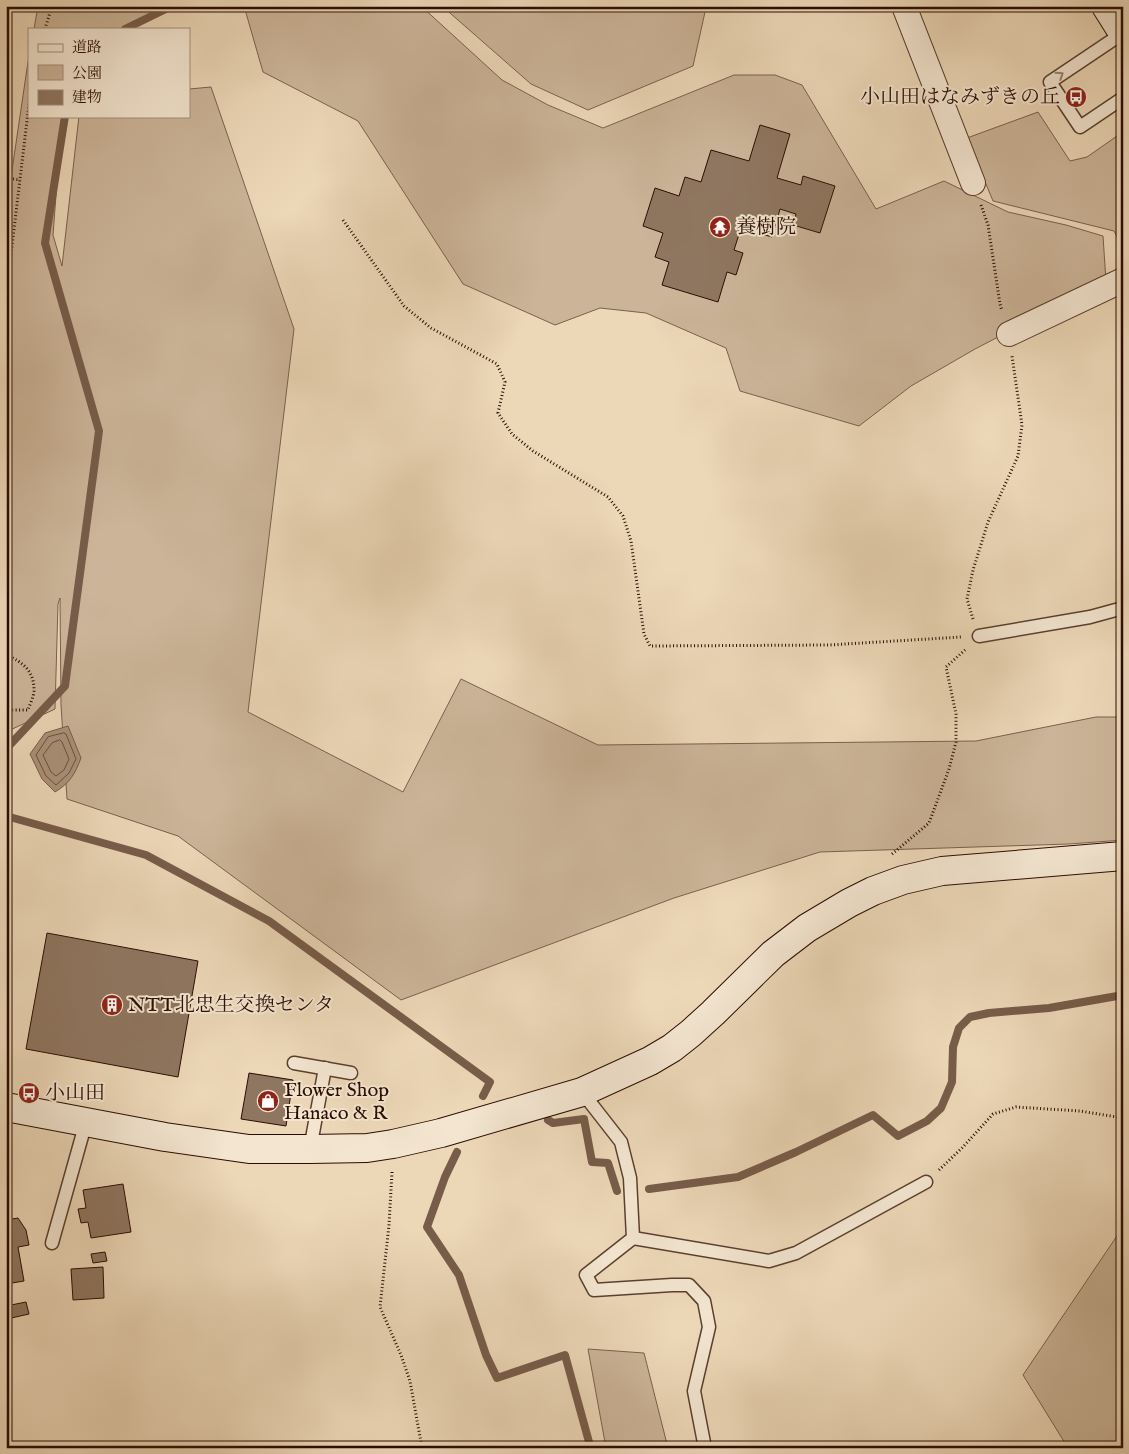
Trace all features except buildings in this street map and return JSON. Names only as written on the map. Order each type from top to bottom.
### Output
[{"type":"street","points":[[904,6],[973,183]]},
{"type":"street","points":[[1106,6],[1123,33]]},
{"type":"street","points":[[1009,334],[1123,280]]},
{"type":"street","points":[[6,1107],[164,1137],[249,1149],[367,1148],[393,1144],[441,1133],[582,1092],[632,1070],[672,1048],[713,1013],[773,954],[807,928],[873,891],[903,880],[942,871],[1123,856]]},
{"type":"lane","points":[[1123,33],[1050,82],[1080,127],[1123,98]]},
{"type":"lane","points":[[979,636],[1090,617],[1123,608]]},
{"type":"lane","points":[[294,1063],[351,1073]]},
{"type":"lane","points":[[310,1149],[325,1068]]},
{"type":"lane","points":[[582,1092],[621,1142],[630,1178],[633,1238]]},
{"type":"lane","points":[[52,1243],[86,1122]]},
{"type":"lane","points":[[705,1448],[694,1392],[709,1327],[704,1301],[689,1285],[672,1284],[594,1290],[586,1276],[633,1238],[769,1261],[796,1253],[926,1182]]},
{"type":"path","points":[[45,28],[52,6]]},
{"type":"path","points":[[6,296],[28,112]]},
{"type":"path","points":[[6,178],[20,180]]},
{"type":"path","points":[[973,183],[988,225],[1000,304],[1009,334],[1022,425],[1018,456],[988,522],[973,570],[967,599],[979,636]]},
{"type":"path","points":[[343,220],[404,306],[431,328],[497,364],[505,382],[498,413],[512,434],[533,451],[608,497],[623,516],[631,541],[644,634],[650,646],[829,644],[979,636]]},
{"type":"path","points":[[888,858],[929,823],[949,769],[956,742],[956,714],[946,667],[979,636]]},
{"type":"path","points":[[6,655],[17,659],[30,671],[34,691],[28,710],[8,710],[6,707]]},
{"type":"path","points":[[926,1182],[963,1147],[993,1114],[1016,1107],[1080,1111],[1123,1118]]},
{"type":"path","points":[[393,1144],[389,1225],[380,1307],[410,1381],[422,1448]]},
{"type":"green space","points":[[38,6],[161,6],[130,28],[34,28]]},
{"type":"green space","points":[[244,6],[421,6],[502,80],[548,105],[603,128],[734,75],[775,75],[802,85],[876,209],[944,181],[1008,212],[1066,225],[1103,236],[1106,281],[975,349],[911,386],[859,426],[740,391],[726,348],[646,313],[600,308],[555,325],[463,284],[358,121],[263,72]]},
{"type":"green space","points":[[442,6],[702,6],[705,12],[693,66],[588,110],[531,84]]},
{"type":"green space","points":[[28,62],[28,118],[62,118],[53,235],[62,266],[79,118],[190,118],[190,89],[211,87],[294,329],[248,712],[403,792],[461,679],[598,745],[976,741],[1096,717],[1123,717],[1123,840],[1069,844],[820,852],[674,898],[401,1000],[178,836],[67,799],[61,705],[60,598],[58,604],[55,709],[6,732],[6,211]]},
{"type":"green space","points":[[1038,112],[1070,161],[1087,157],[1117,136],[1123,146],[1123,248],[1114,231],[993,201],[967,138]]},
{"type":"green space","points":[[1123,1227],[1123,1448],[1068,1448],[1023,1375]]},
{"type":"green space","points":[[588,1349],[644,1353],[668,1448],[606,1448]]},
{"type":"water","points":[[68,726],[81,758],[71,778],[55,792],[42,779],[30,754],[45,733]]},
{"type":"waterway","points":[[127,28],[172,6]]},
{"type":"waterway","points":[[6,749],[65,686],[99,431],[45,243],[65,118]]},
{"type":"waterway","points":[[6,816],[146,855],[269,921],[490,1082],[483,1096]]},
{"type":"waterway","points":[[649,1189],[738,1177],[873,1115],[898,1136],[927,1121],[941,1108],[952,1082],[953,1047],[959,1028],[970,1017],[989,1013],[1049,1008],[1123,995]]},
{"type":"waterway","points":[[548,1120],[553,1123],[584,1119],[592,1162],[608,1163],[617,1191]]},
{"type":"waterway","points":[[457,1152],[445,1177],[427,1227],[459,1275],[486,1355],[497,1378],[565,1355],[589,1442]]},
{"type":"place","name":"小山田はなみずきの丘","points":[[1076,97]]},
{"type":"place","name":"養樹院","points":[[720,227]]},
{"type":"place","name":"NTT北忠生交換センタ","points":[[112,1005]]},
{"type":"place","name":"小山田","points":[[29,1093]]},
{"type":"place","name":"Flower Shop Hanaco & R","points":[[268,1101]]}]
